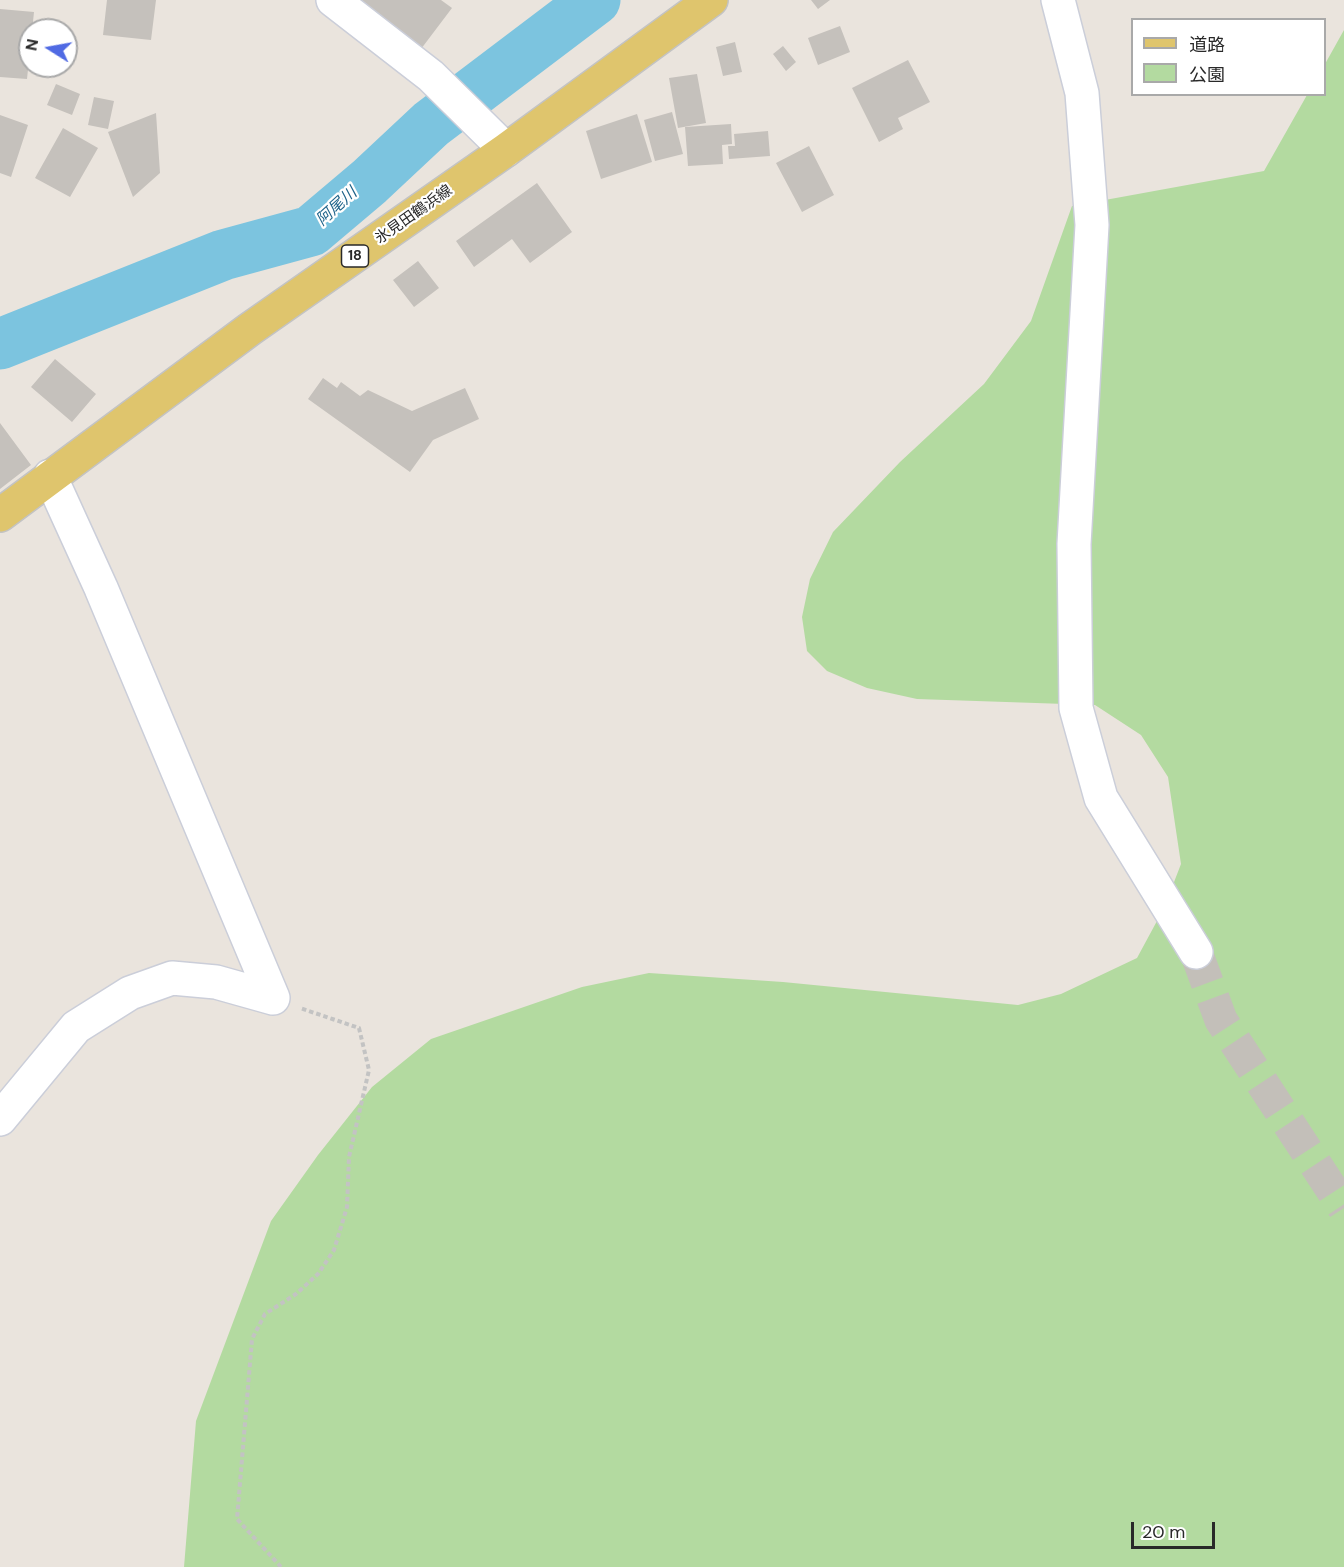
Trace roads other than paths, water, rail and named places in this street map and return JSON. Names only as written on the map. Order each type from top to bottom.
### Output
[{"type":"main road","name":"氷見田鶴浜線","points":[[0,515],[250,329],[506,150],[711,0]]},
{"type":"street","points":[[333,0],[431,76],[506,150]]},
{"type":"street","points":[[1058,0],[1082,93],[1092,225],[1074,544],[1076,708],[1101,798],[1196,952]]},
{"type":"street","points":[[0,1119],[76,1028],[130,993],[171,978],[216,982],[273,998],[101,588],[50,476]]},
{"type":"waterway","name":"阿尾川","points":[[0,344],[223,255],[311,231],[369,182],[431,124],[595,0]]},
{"type":"tunnel","points":[[1196,952],[1221,1020],[1344,1208]]}]
